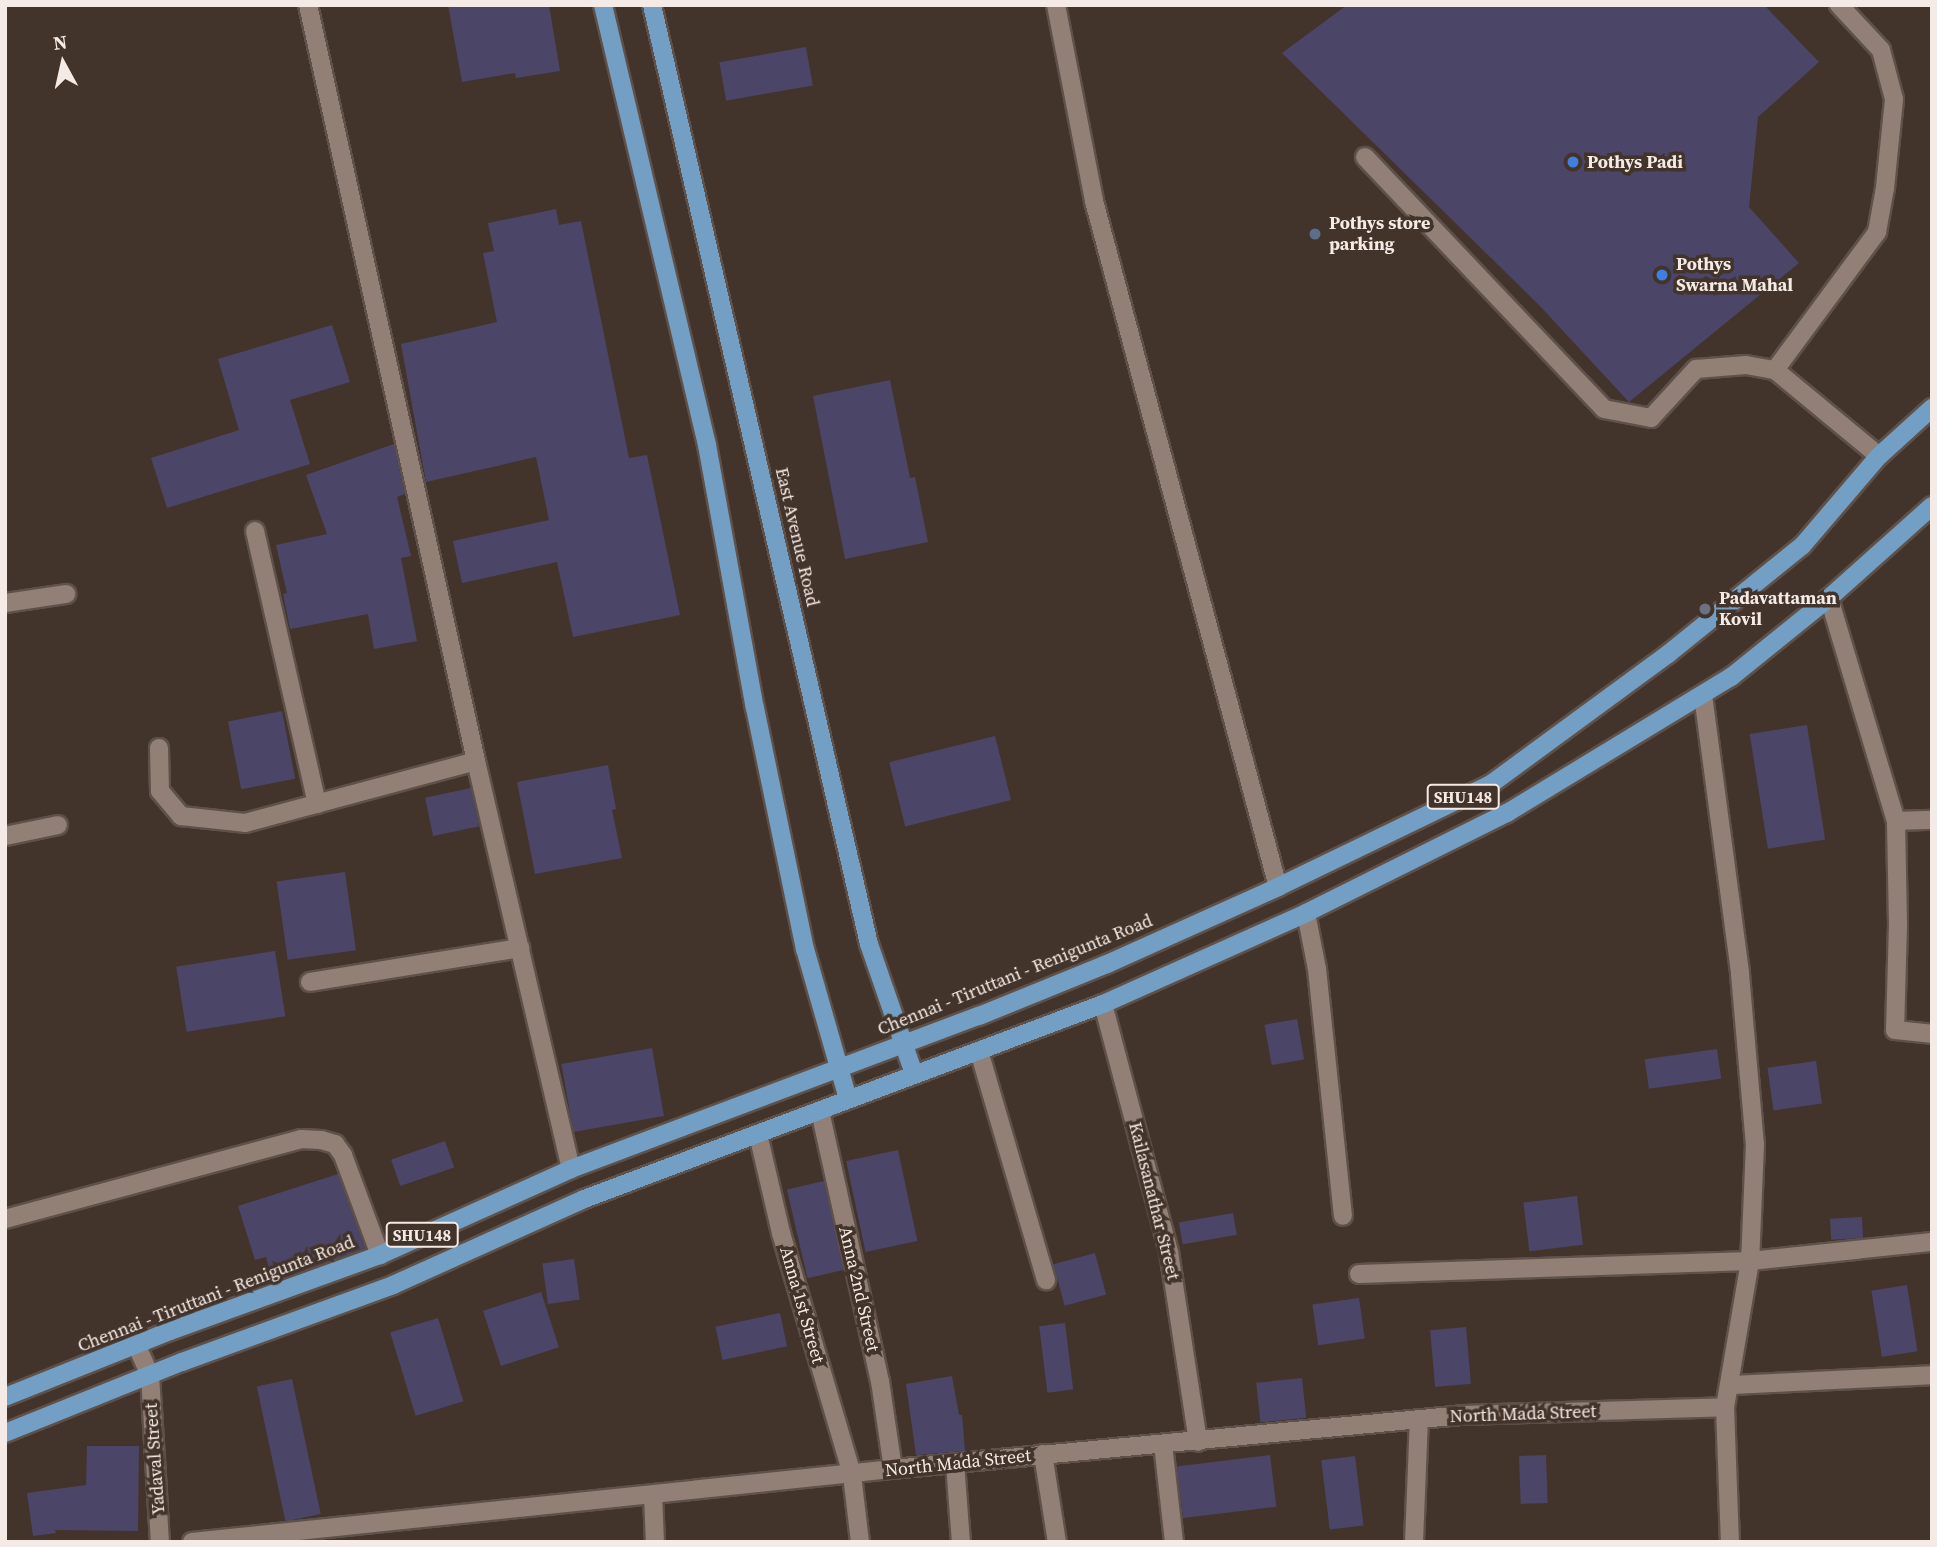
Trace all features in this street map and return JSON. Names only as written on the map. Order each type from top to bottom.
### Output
[{"type":"main road","points":[[603,5],[707,445],[797,909],[837,1069],[848,1099]]},
{"type":"main road","name":"East Avenue Road","points":[[652,5],[869,944],[914,1073]]},
{"type":"main road","name":"Chennai - Tiruttani - Renigunta Road","points":[[5,1397],[136,1345],[380,1255],[571,1169],[1107,964],[1278,887],[1491,784],[1668,654],[1801,546],[1879,456],[1932,408]]},
{"type":"main road","name":"SHU148","points":[[5,1433],[393,1285],[584,1199],[1103,1004],[1306,913],[1507,813],[1731,677],[1829,598],[1932,506]]},
{"type":"street","points":[[308,5],[476,761],[571,1169]]},
{"type":"street","points":[[1056,5],[1094,201],[1278,887]]},
{"type":"street","points":[[1774,370],[1877,232],[1885,188],[1894,99],[1881,50],[1839,5]]},
{"type":"street","points":[[1365,157],[1604,410],[1651,418],[1696,369],[1746,365],[1774,370],[1879,456]]},
{"type":"street","points":[[255,531],[317,804]]},
{"type":"street","points":[[5,603],[66,594]]},
{"type":"street","points":[[1829,598],[1896,821],[1898,924],[1895,1030],[1932,1034]]},
{"type":"street","points":[[1703,695],[1740,974],[1755,1144],[1750,1261],[1731,1385],[1725,1407],[1730,1542]]},
{"type":"street","points":[[159,748],[160,791],[181,816],[245,823],[476,761]]},
{"type":"street","points":[[1896,821],[1932,820]]},
{"type":"street","points":[[5,836],[58,825]]},
{"type":"street","points":[[1306,913],[1317,969],[1343,1216]]},
{"type":"street","points":[[310,982],[520,948]]},
{"type":"street","name":"Kailasanathar Street","points":[[1103,1004],[1170,1252],[1198,1442]]},
{"type":"street","points":[[979,1051],[1046,1280]]},
{"type":"street","name":"Anna 2nd Street","points":[[820,1111],[880,1381],[893,1469]]},
{"type":"street","name":"Anna 1st Street","points":[[758,1134],[781,1233],[852,1475],[860,1542]]},
{"type":"street","points":[[5,1219],[301,1139],[321,1140],[335,1144],[343,1155],[380,1255]]},
{"type":"street","points":[[1359,1274],[1750,1261],[1932,1242]]},
{"type":"street","points":[[136,1345],[150,1376]]},
{"type":"street","points":[[1731,1385],[1932,1375]]},
{"type":"street","name":"Yadaval Street","points":[[150,1376],[160,1542]]},
{"type":"street","name":"North Mada Street","points":[[192,1542],[1043,1454],[1198,1442],[1463,1415],[1725,1407]]},
{"type":"street","points":[[1414,1542],[1419,1419]]},
{"type":"street","points":[[1163,1444],[1174,1542]]},
{"type":"street","points":[[1043,1454],[1057,1542]]},
{"type":"street","points":[[955,1463],[961,1542]]},
{"type":"street","points":[[653,1495],[654,1542]]},
{"type":"building","points":[[448,5],[549,5],[560,71],[516,78],[515,73],[462,82]]},
{"type":"building","name":"Pothys Padi","points":[[1347,5],[1764,5],[1819,62],[1758,117],[1749,207],[1799,263],[1629,402],[1539,305],[1282,53]]},
{"type":"building","points":[[806,47],[813,85],[726,101],[719,62]]},
{"type":"building","points":[[556,209],[559,225],[581,221],[629,458],[647,455],[680,615],[573,637],[557,562],[462,583],[453,541],[549,520],[536,457],[426,482],[401,344],[497,322],[483,253],[494,251],[488,223]]},
{"type":"building","points":[[332,325],[350,382],[290,400],[310,464],[167,508],[151,458],[239,430],[218,359]]},
{"type":"building","points":[[890,380],[910,478],[915,477],[928,542],[845,559],[813,396]]},
{"type":"building","points":[[394,444],[405,494],[397,497],[411,556],[401,558],[417,641],[374,649],[368,614],[290,629],[283,594],[287,593],[276,545],[327,534],[306,475]]},
{"type":"building","points":[[282,711],[295,779],[241,789],[228,721]]},
{"type":"building","points":[[1807,725],[1825,840],[1768,849],[1750,734]]},
{"type":"building","points":[[995,736],[1011,800],[905,826],[889,762]]},
{"type":"building","points":[[608,765],[616,809],[612,810],[622,858],[535,874],[517,782]]},
{"type":"building","points":[[471,788],[479,826],[433,836],[425,798]]},
{"type":"building","points":[[345,872],[356,950],[288,960],[277,882]]},
{"type":"building","points":[[275,951],[285,1016],[187,1032],[176,967]]},
{"type":"building","points":[[1297,1019],[1304,1059],[1272,1065],[1265,1025]]},
{"type":"building","points":[[652,1048],[664,1116],[573,1132],[561,1064]]},
{"type":"building","points":[[1717,1049],[1721,1079],[1649,1089],[1645,1059]]},
{"type":"building","points":[[1816,1061],[1822,1104],[1773,1110],[1767,1068]]},
{"type":"building","points":[[445,1141],[454,1167],[400,1186],[391,1160]]},
{"type":"building","points":[[898,1150],[917,1241],[865,1252],[846,1161]]},
{"type":"building","points":[[338,1174],[365,1248],[273,1282],[266,1257],[255,1260],[238,1206]]},
{"type":"building","points":[[824,1181],[844,1270],[807,1278],[787,1190]]},
{"type":"building","points":[[1577,1196],[1583,1245],[1529,1251],[1523,1203]]},
{"type":"building","points":[[1233,1213],[1237,1235],[1183,1244],[1179,1223]]},
{"type":"building","points":[[1862,1217],[1863,1238],[1831,1240],[1830,1219]]},
{"type":"building","points":[[1095,1253],[1106,1295],[1065,1306],[1053,1264]]},
{"type":"building","points":[[574,1259],[580,1300],[548,1304],[542,1263]]},
{"type":"building","points":[[1907,1285],[1917,1351],[1882,1357],[1871,1291]]},
{"type":"building","points":[[541,1292],[559,1347],[501,1366],[483,1311]]},
{"type":"building","points":[[1359,1298],[1365,1339],[1318,1345],[1312,1305]]},
{"type":"building","points":[[780,1313],[787,1346],[723,1360],[715,1327]]},
{"type":"building","points":[[438,1318],[463,1401],[416,1416],[390,1333]]},
{"type":"building","points":[[1065,1323],[1073,1390],[1047,1393],[1039,1326]]},
{"type":"building","points":[[1466,1327],[1471,1384],[1435,1387],[1430,1330]]},
{"type":"building","points":[[952,1376],[959,1415],[962,1415],[965,1451],[916,1455],[906,1384]]},
{"type":"building","points":[[1302,1378],[1306,1418],[1260,1423],[1256,1383]]},
{"type":"building","points":[[292,1379],[321,1514],[285,1521],[257,1386]]},
{"type":"building","points":[[87,1446],[139,1446],[138,1531],[55,1530],[56,1533],[33,1536],[27,1493],[86,1485]]},
{"type":"building","points":[[1270,1455],[1276,1507],[1183,1518],[1177,1466]]},
{"type":"building","points":[[1546,1455],[1548,1503],[1521,1504],[1519,1456]]},
{"type":"building","points":[[1355,1456],[1364,1525],[1330,1530],[1321,1460]]},
{"type":"place","name":"Pothys Padi","points":[[1573,162]]},
{"type":"place","name":"Pothys store parking","points":[[1315,234]]},
{"type":"place","name":"Pothys Swarna Mahal","points":[[1662,275]]},
{"type":"place","name":"Padavattaman Kovil","points":[[1705,609]]}]
